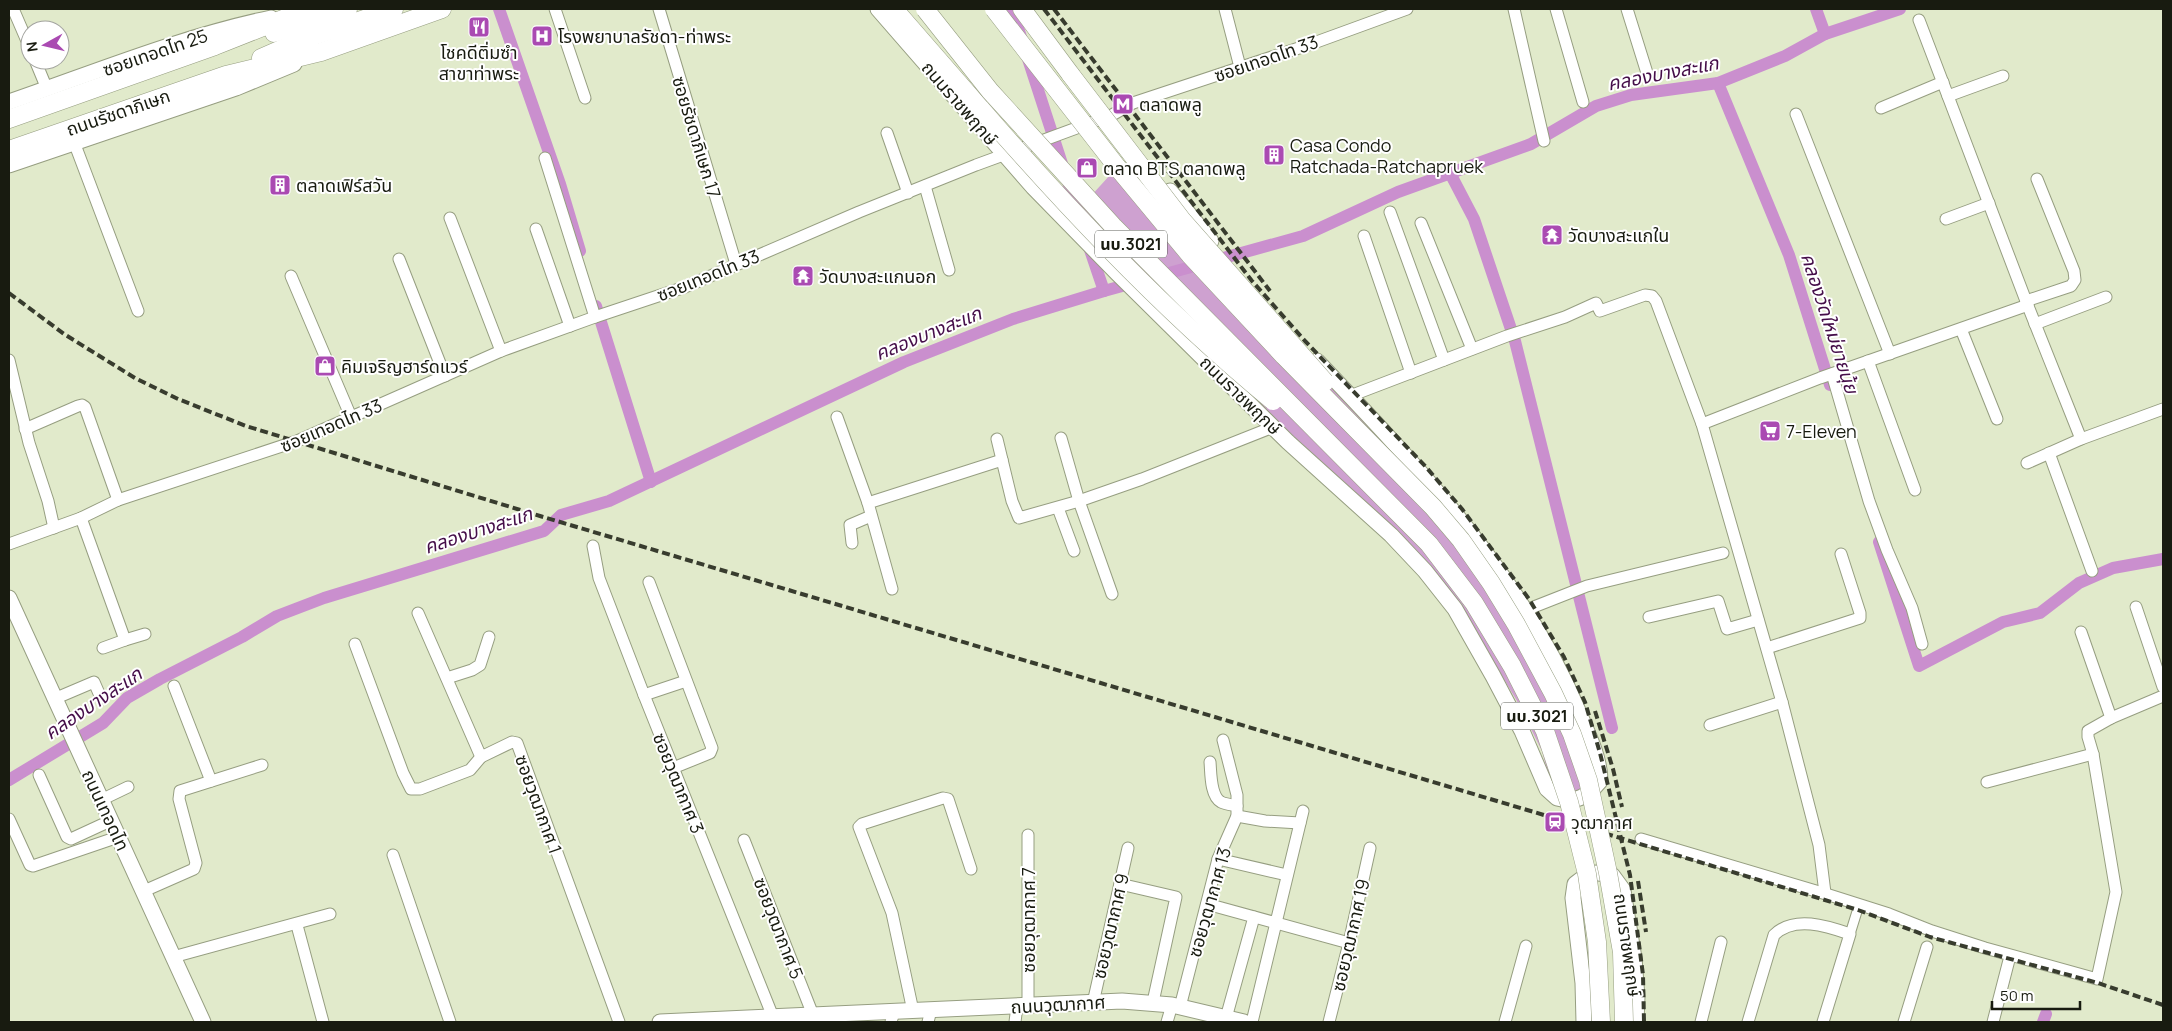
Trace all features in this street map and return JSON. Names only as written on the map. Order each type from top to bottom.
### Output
[{"type":"main road","name":"ถนนรัชดาภิเษก","points":[[9,119],[215,46],[307,9]]},
{"type":"main road","name":"ซอยเทอดไท 25","points":[[9,102],[212,32],[307,9]]},
{"type":"main road","name":"ถนนรัชดาภิเษก","points":[[215,46],[270,35],[348,9]]},
{"type":"main road","name":"ถนนรัชดาภิเษก","points":[[226,75],[302,40],[394,9]]},
{"type":"main road","name":"ถนนรัชดาภิเษก","points":[[9,150],[226,75],[321,52],[442,9]]},
{"type":"main road","name":"ถนนราชพฤกษ์","points":[[878,9],[1033,187],[1122,279],[1273,427],[1392,535],[1455,609],[1518,724],[1547,789],[1557,798],[1570,800],[1582,797],[1592,791],[1600,781],[1600,768],[1571,693],[1526,610],[1463,521],[1350,396],[1263,304],[1170,191],[1032,9]]},
{"type":"main road","points":[[895,9],[1085,226],[1226,363],[1351,465]]},
{"type":"main road","name":"ถนนราชพฤกษ์","points":[[925,9],[990,91],[1113,226],[1429,544],[1474,603],[1512,666],[1545,732],[1569,802],[1587,874],[1597,942],[1601,1022]]},
{"type":"main road","name":"ถนนราชพฤกษ์","points":[[994,9],[1117,167],[1190,255],[1265,336],[1439,513],[1491,583],[1516,624],[1572,734],[1588,780],[1608,873],[1622,952],[1624,1022]]},
{"type":"main road","points":[[1022,9],[1182,220],[1352,413],[1400,473]]},
{"type":"main road","points":[[9,166],[74,142],[236,88],[321,52]]},
{"type":"main road","name":"ถนนเทอดไท","points":[[9,598],[203,1022]]},
{"type":"main road","name":"ถนนราชพฤกษ์","points":[[1584,1022],[1583,983],[1573,898],[1575,884],[1588,874],[1599,872],[1612,875],[1623,890],[1634,958],[1637,997],[1636,1022]]},
{"type":"main road","name":"ถนนวุฒากาศ","points":[[660,1022],[791,1019],[813,1015],[855,1018],[893,1017],[912,1011],[929,1016],[1023,1006],[1122,1001],[1153,1002],[1244,1022]]},
{"type":"street","points":[[9,9],[14,11],[20,23]]},
{"type":"street","points":[[556,9],[585,98]]},
{"type":"street","name":"ซอยรัชดาภิเษก 17","points":[[659,9],[736,264]]},
{"type":"street","points":[[1225,9],[1240,67]]},
{"type":"street","name":"ซอยเทอดไท 33","points":[[9,544],[81,518],[118,500],[297,441],[501,351],[685,287],[925,186],[1112,115],[1133,103],[1407,9]]},
{"type":"street","points":[[1514,9],[1544,142]]},
{"type":"street","points":[[1556,9],[1583,102]]},
{"type":"street","points":[[1627,9],[1646,73]]},
{"type":"street","points":[[1919,20],[1988,203],[2081,439]]},
{"type":"street","points":[[39,70],[47,89]]},
{"type":"street","points":[[1948,96],[2003,76]]},
{"type":"street","points":[[1881,108],[1943,82]]},
{"type":"street","points":[[1796,114],[1890,354]]},
{"type":"street","points":[[887,132],[908,193]]},
{"type":"street","points":[[74,142],[138,311]]},
{"type":"street","points":[[545,158],[598,316]]},
{"type":"street","points":[[1702,424],[1828,375],[1961,329],[2071,286],[2075,280],[2074,271],[2037,179]]},
{"type":"street","points":[[925,186],[949,270]]},
{"type":"street","points":[[1946,219],[1988,203]]},
{"type":"street","points":[[1390,212],[1444,360]]},
{"type":"street","points":[[450,218],[501,351]]},
{"type":"street","points":[[1421,223],[1472,349]]},
{"type":"street","points":[[536,229],[570,326]]},
{"type":"street","points":[[1364,236],[1412,373]]},
{"type":"street","points":[[399,259],[445,376]]},
{"type":"street","points":[[291,276],[351,417]]},
{"type":"street","points":[[1350,396],[1507,336],[1565,317],[1596,303],[1600,311],[1645,295],[1652,296],[1656,301],[1702,424],[1782,702],[1819,845],[1825,894]]},
{"type":"street","points":[[2035,324],[2106,297]]},
{"type":"street","points":[[1961,329],[1997,419]]},
{"type":"street","points":[[9,360],[54,528]]},
{"type":"street","points":[[1868,361],[1915,490]]},
{"type":"street","points":[[1828,375],[1869,501],[1887,550],[1912,608],[1922,644]]},
{"type":"street","points":[[26,429],[78,406],[86,407],[118,500]]},
{"type":"street","points":[[2027,463],[2081,439],[2163,409]]},
{"type":"street","points":[[837,418],[868,503],[892,589]]},
{"type":"street","points":[[997,439],[1014,508],[1019,518],[1058,508],[1151,476],[1273,427]]},
{"type":"street","points":[[1061,438],[1079,501],[1112,594]]},
{"type":"street","points":[[2049,453],[2092,571]]},
{"type":"street","points":[[868,503],[1002,460]]},
{"type":"street","points":[[1058,508],[1074,551]]},
{"type":"street","points":[[852,543],[850,525],[872,516]]},
{"type":"street","points":[[81,518],[125,640]]},
{"type":"street","name":"ซอยวุฒากาศ 3","points":[[593,546],[599,578],[673,768],[767,1019]]},
{"type":"street","points":[[1526,610],[1587,586],[1723,553]]},
{"type":"street","points":[[1766,648],[1860,618],[1841,554]]},
{"type":"street","points":[[649,582],[712,750],[673,768]]},
{"type":"street","points":[[1649,617],[1718,601],[1727,629],[1758,620]]},
{"type":"street","points":[[2136,607],[2163,687]]},
{"type":"street","points":[[355,644],[402,773],[411,789],[420,790],[470,770],[481,757],[418,613]]},
{"type":"street","points":[[2081,632],[2111,718]]},
{"type":"street","points":[[103,648],[146,634]]},
{"type":"street","points":[[447,678],[472,670],[480,665],[489,638]]},
{"type":"street","points":[[644,696],[686,681]]},
{"type":"street","points":[[54,699],[94,682],[100,698]]},
{"type":"street","points":[[174,686],[211,781]]},
{"type":"street","points":[[1641,838],[1889,914],[1932,931],[2097,979],[2116,892],[2088,731],[2111,718],[2163,696]]},
{"type":"street","points":[[1710,725],[1782,702]]},
{"type":"street","points":[[1223,740],[1237,795],[1237,811]]},
{"type":"street","name":"ซอยวุฒากาศ 1","points":[[481,757],[512,742],[517,743],[619,1022]]},
{"type":"street","points":[[1987,782],[2092,754]]},
{"type":"street","points":[[1210,762],[1217,799],[1221,802],[1237,811],[1265,821],[1300,823]]},
{"type":"street","points":[[144,891],[194,869],[196,858],[178,793],[262,765]]},
{"type":"street","points":[[39,775],[67,837],[71,839],[110,820]]},
{"type":"street","points":[[101,800],[128,787]]},
{"type":"street","points":[[912,1011],[892,913],[859,827],[862,824],[948,798],[971,869]]},
{"type":"street","name":"ซอยวุฒากาศ 13","points":[[1167,1022],[1176,1006],[1207,904],[1218,858],[1237,811]]},
{"type":"street","points":[[1252,1022],[1303,811]]},
{"type":"street","points":[[9,819],[30,865],[33,866],[118,837]]},
{"type":"street","name":"ซอยวุฒากาศ 7","points":[[1015,1022],[1023,1006],[1028,835]]},
{"type":"street","name":"ซอยวุฒากาศ 5","points":[[744,840],[813,1015]]},
{"type":"street","name":"ซอยวุฒากาศ 9","points":[[1093,1003],[1128,848]]},
{"type":"street","name":"ซอยวุฒากาศ 19","points":[[1329,1022],[1370,848]]},
{"type":"street","points":[[393,855],[450,1022]]},
{"type":"street","points":[[1218,858],[1287,875]]},
{"type":"street","points":[[1120,884],[1176,897],[1153,1002]]},
{"type":"street","points":[[1207,904],[1349,943]]},
{"type":"street","points":[[1823,1022],[1859,905]]},
{"type":"street","points":[[173,957],[330,914]]},
{"type":"street","points":[[1226,1018],[1254,917]]},
{"type":"street","points":[[1748,1022],[1774,935],[1780,929],[1820,924],[1850,934]]},
{"type":"street","points":[[298,929],[323,1022]]},
{"type":"street","points":[[1904,1022],[1932,931]]},
{"type":"street","points":[[1700,1022],[1721,942]]},
{"type":"street","points":[[1505,1022],[1526,946]]},
{"type":"street","points":[[1993,1022],[2009,960]]},
{"type":"shaded area","points":[[1110,175],[1172,222],[1183,214],[1448,512],[1547,658],[1581,727],[1582,789],[1575,793],[1559,791],[1550,781],[1542,751],[1517,701],[1458,603],[1336,476],[1227,374],[1070,219]]},
{"type":"waterway","points":[[499,9],[560,184],[580,251]]},
{"type":"waterway","points":[[1012,9],[1022,40]]},
{"type":"waterway","points":[[1816,9],[1825,34]]},
{"type":"waterway","name":"คลองบางสะแก","points":[[9,780],[103,723],[127,698],[242,637],[277,616],[324,598],[544,531],[561,515],[609,501],[904,362],[1013,319],[1104,291],[1303,236],[1398,192],[1531,144],[1596,106],[1631,95],[1718,83],[1785,56],[1825,34],[1900,9]]},
{"type":"waterway","points":[[1028,59],[1079,216]]},
{"type":"waterway","name":"คลองวัดใหม่ยายนุ้ย","points":[[1718,83],[1789,255],[1830,385]]},
{"type":"waterway","points":[[1450,173],[1474,219],[1515,341],[1612,728]]},
{"type":"waterway","points":[[1088,244],[1104,291]]},
{"type":"waterway","points":[[596,306],[651,482]]},
{"type":"waterway","points":[[1879,542],[1919,666],[2003,622],[2040,613],[2079,583],[2113,568],[2163,559]]},
{"type":"waterway","name":"คลองวัดใหม่ยายนุ้ย","points":[[2043,1022],[2046,1014]]},
{"type":"railway","points":[[1044,9],[1252,281],[1305,341],[1426,467],[1462,509],[1529,599],[1564,657],[1585,702],[1600,753],[1630,875],[1643,975],[1644,1022]]},
{"type":"railway","points":[[1054,9],[1270,291]]},
{"type":"railway","points":[[9,293],[64,334],[135,378],[178,399],[246,426],[540,516],[1554,818],[1858,910],[1930,937],[2098,983],[2163,1005]]},
{"type":"railway","points":[[1595,711],[1613,769],[1622,807]]},
{"type":"railway","points":[[1638,881],[1646,932]]},
{"type":"place","name":"โชคดีติ่มซำ สาขาท่าพระ","points":[[479,27]]},
{"type":"place","name":"โรงพยาบาลรัชดา-ท่าพระ","points":[[542,36]]},
{"type":"place","name":"ตลาดพลู","points":[[1123,104]]},
{"type":"place","name":"Casa Condo Ratchada-Ratchapruek","points":[[1274,155]]},
{"type":"place","name":"ตลาด BTS ตลาดพลู","points":[[1087,168]]},
{"type":"place","name":"ตลาดเฟิร์สวัน","points":[[280,185]]},
{"type":"place","name":"วัดบางสะแกใน","points":[[1552,235]]},
{"type":"place","name":"วัดบางสะแกนอก","points":[[803,276]]},
{"type":"place","name":"คิมเจริญฮาร์ดแวร์","points":[[325,366]]},
{"type":"place","name":"7-Eleven","points":[[1770,431]]},
{"type":"place","name":"วุฒากาศ","points":[[1555,822]]}]
